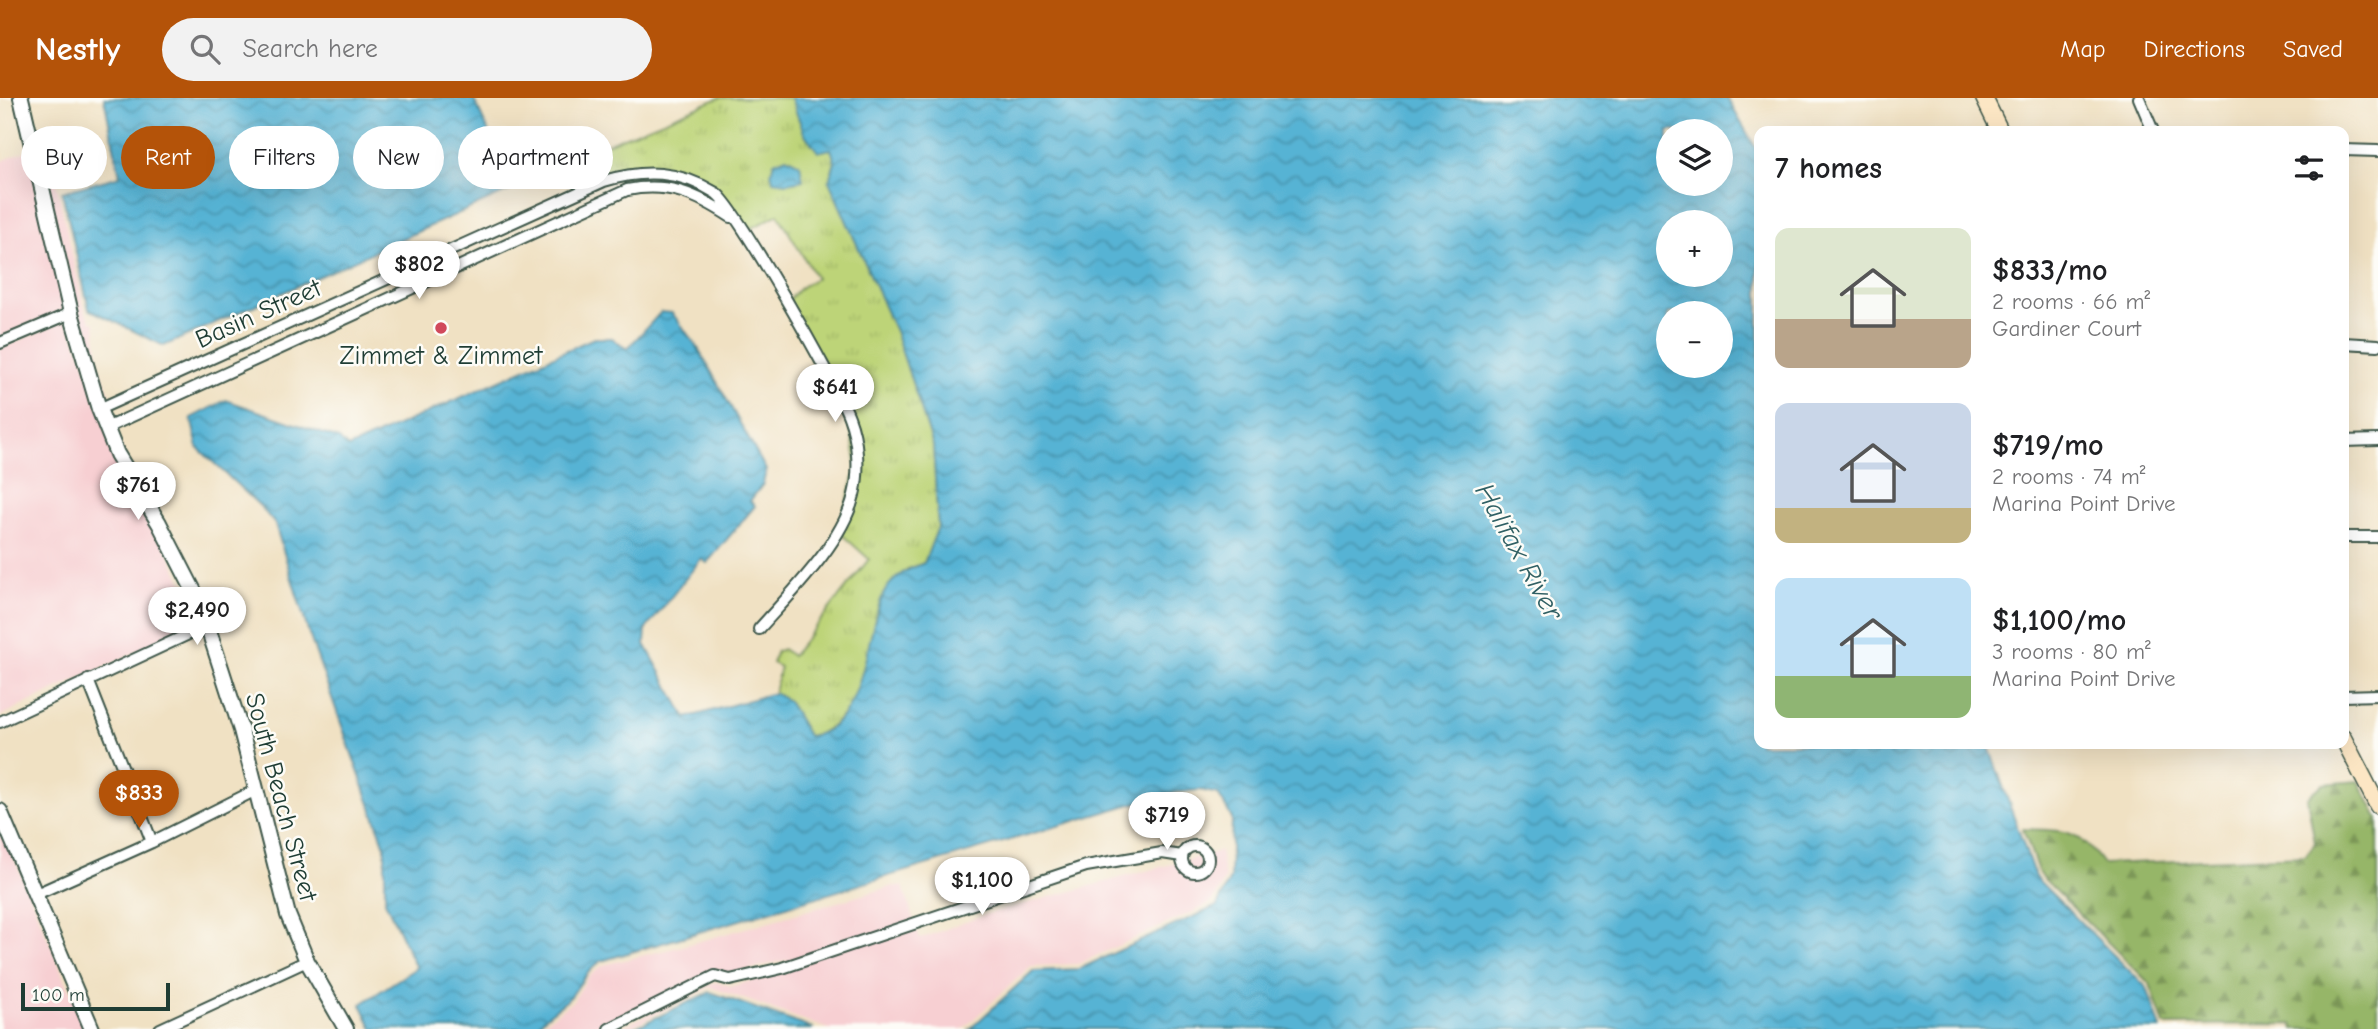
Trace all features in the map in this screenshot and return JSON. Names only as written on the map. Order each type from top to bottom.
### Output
[{"type":"main road","points":[[1984,98],[1998,126]]},
{"type":"main road","points":[[2349,749],[2378,806]]},
{"type":"street","name":"South Beach Street","points":[[21,98],[71,313],[99,409],[117,454],[187,573],[208,625],[256,790],[288,915],[306,961],[346,1029]]},
{"type":"street","points":[[2139,98],[2151,126]]},
{"type":"street","points":[[2349,150],[2378,151]]},
{"type":"street","name":"Basin Street","points":[[613,178],[629,174],[668,173],[719,195],[751,241],[849,416],[857,458],[855,495],[846,520],[793,591],[759,629]]},
{"type":"street","name":"Basin Street","points":[[106,428],[610,197],[647,186],[667,187],[690,192],[736,220]]},
{"type":"street","name":"Basin Street","points":[[99,409],[586,189]]},
{"type":"street","points":[[607,189],[610,197]]},
{"type":"street","points":[[519,219],[527,234]]},
{"type":"street","points":[[432,259],[440,274]]},
{"type":"street","points":[[376,284],[384,299]]},
{"type":"street","points":[[0,343],[71,313]]},
{"type":"street","points":[[256,339],[264,355]]},
{"type":"street","points":[[2349,343],[2378,345]]},
{"type":"street","points":[[2349,441],[2378,440]]},
{"type":"street","points":[[2349,537],[2378,537]]},
{"type":"street","points":[[0,722],[208,625]]},
{"type":"street","points":[[88,681],[152,842]]},
{"type":"street","points":[[2349,696],[2378,695]]},
{"type":"street","points":[[34,895],[152,842],[256,790]]},
{"type":"street","points":[[0,811],[92,1029]]},
{"type":"street","points":[[609,1029],[620,1021],[715,976],[730,980],[782,968],[1086,866],[1162,853],[1182,856]]},
{"type":"street","points":[[160,1029],[306,961]]},
{"type":"shaded area","points":[[21,153],[21,189],[37,189],[65,309],[0,337],[0,162]]},
{"type":"shaded area","points":[[48,189],[58,189],[85,310],[95,323],[99,364],[111,398],[102,402],[75,311]]},
{"type":"shaded area","points":[[67,320],[155,526],[202,621],[0,716],[0,349]]},
{"type":"shaded area","points":[[0,825],[86,1029],[0,1029]]},
{"type":"shaded area","points":[[1220,851],[1225,879],[1216,897],[1208,905],[1078,964],[1031,966],[963,1029],[829,1029],[710,987],[626,1029],[618,1029],[715,982],[732,986],[789,971],[787,960],[731,974],[713,971],[618,1016],[600,1029],[541,1029],[546,1021],[573,1001],[588,977],[603,965],[679,947],[894,886],[903,886],[920,939],[983,915]]},
{"type":"green space","points":[[719,98],[791,98],[804,133],[818,151],[831,148],[835,162],[829,181],[895,331],[933,445],[938,527],[924,563],[908,569],[895,579],[851,707],[833,725],[819,734],[808,736],[788,701],[774,693],[780,667],[772,663],[777,651],[783,649],[792,656],[869,559],[838,531],[857,468],[849,416],[786,303],[800,288],[816,278],[778,214],[745,232],[719,195],[668,173],[613,179],[613,141]]},
{"type":"green space","points":[[2359,781],[2378,818],[2378,1029],[2294,1029],[2292,1024],[2164,1025],[2150,984],[2039,874],[2023,829],[2069,833],[2086,843],[2103,864],[2305,856],[2315,843],[2307,798],[2323,784]]},
{"type":"water","points":[[104,98],[473,98],[486,126],[458,126],[458,189],[513,189],[164,346],[89,309],[62,192],[73,189],[107,189],[107,180],[120,176]]},
{"type":"water","name":"Halifax River","points":[[791,98],[1727,98],[1754,145],[1754,749],[1990,749],[2035,877],[2147,988],[2161,1029],[970,1029],[1033,971],[1079,969],[1217,906],[1230,879],[1232,818],[1218,794],[1200,790],[1169,793],[601,961],[588,972],[568,1000],[543,1019],[535,1029],[373,1029],[361,1004],[416,968],[385,901],[385,846],[309,634],[275,524],[260,506],[198,448],[191,418],[226,400],[339,439],[348,448],[594,338],[612,338],[627,349],[661,312],[672,313],[698,348],[766,470],[763,484],[750,501],[755,506],[707,563],[701,559],[646,629],[645,644],[686,718],[774,693],[788,701],[808,736],[828,730],[842,717],[853,699],[885,591],[902,574],[924,563],[938,527],[933,445],[895,331],[829,181],[835,162],[831,149],[818,152],[804,133]]},
{"type":"water","points":[[786,157],[800,164],[803,180],[787,183],[773,181],[771,172],[774,162]]},
{"type":"water","points":[[710,992],[814,1029],[632,1029]]},
{"type":"place","name":"Zimmet & Zimmet","points":[[441,328]]}]
